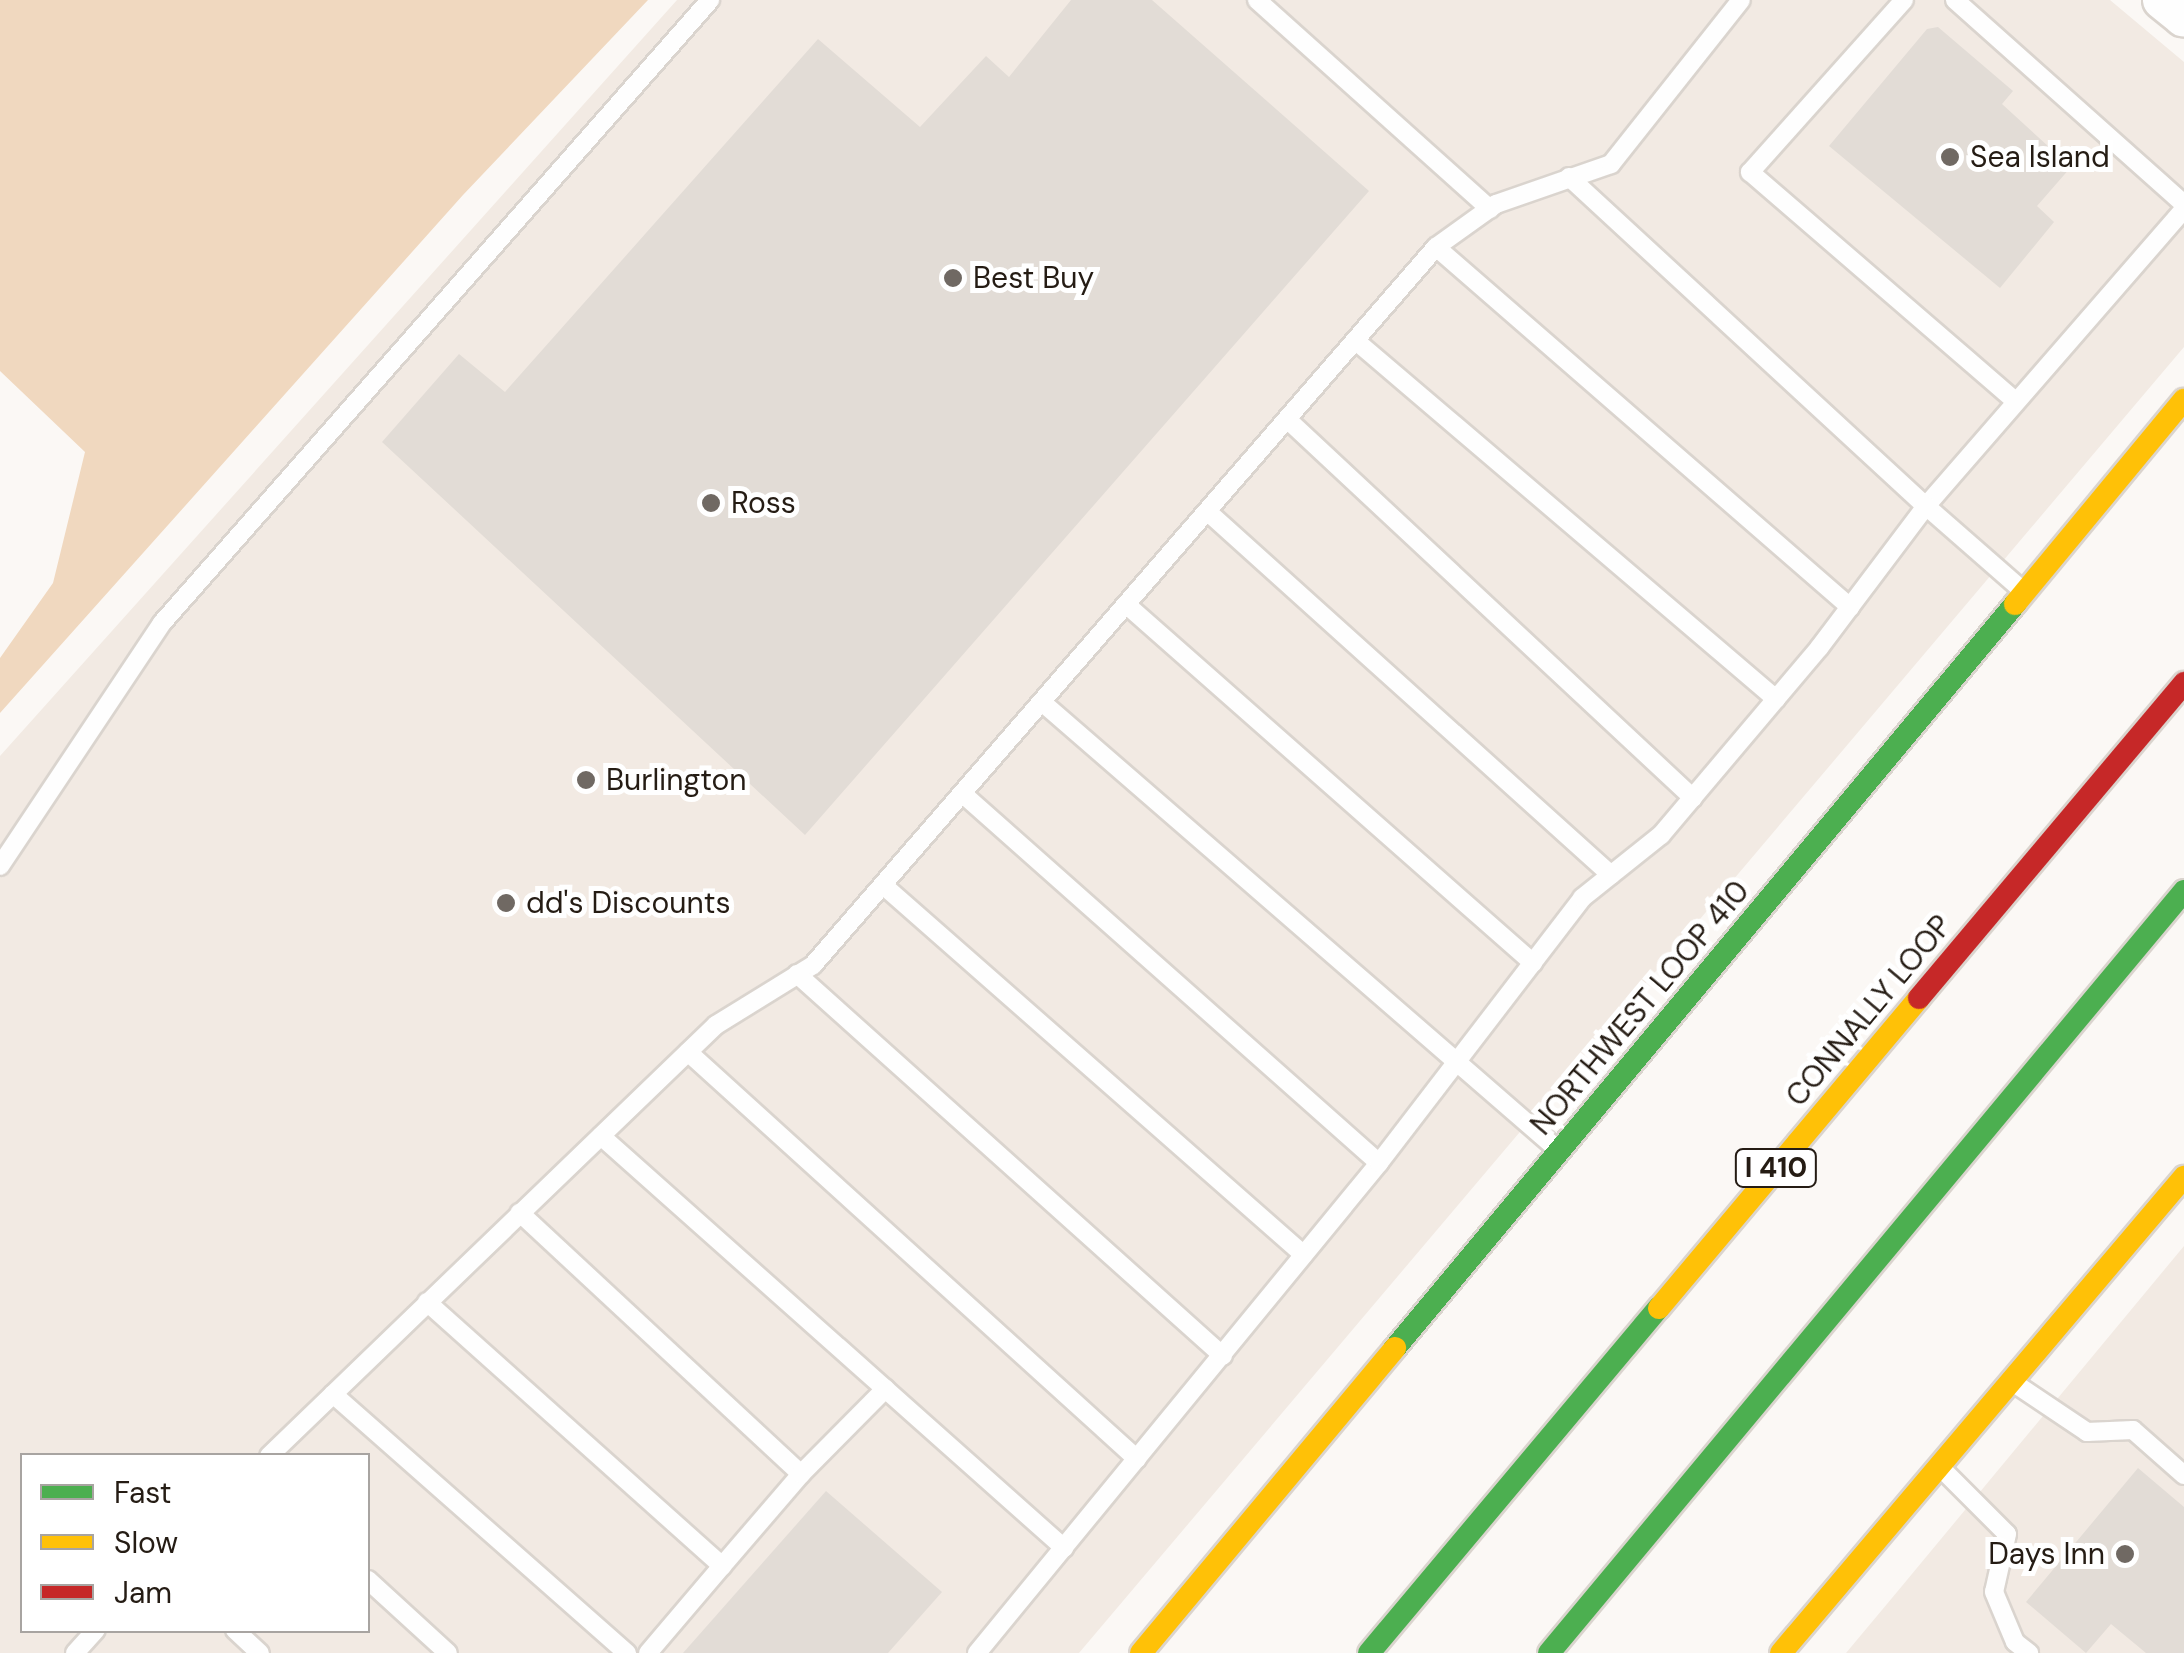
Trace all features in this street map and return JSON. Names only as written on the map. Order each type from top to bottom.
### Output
[{"type":"main road","name":"NORTHWEST LOOP 410","points":[[1141,1653],[2184,400]]},
{"type":"main road","name":"CONNALLY LOOP","points":[[1369,1653],[2184,683]]},
{"type":"main road","points":[[1550,1653],[2184,891]]},
{"type":"main road","points":[[1780,1653],[2184,1176]]},
{"type":"street","points":[[2162,0],[2184,18]]},
{"type":"lane","points":[[0,866],[162,623],[710,0]]},
{"type":"lane","points":[[1257,0],[1490,209]]},
{"type":"lane","points":[[273,1453],[716,1025],[798,974],[883,884],[1128,606],[1436,247],[1490,209],[1610,164],[1740,0]]},
{"type":"lane","points":[[1904,0],[1750,172],[2013,399]]},
{"type":"lane","points":[[977,1653],[1458,1064],[1582,898],[1693,798],[2013,399],[2184,206],[1955,0]]},
{"type":"lane","points":[[1569,177],[2024,592]]},
{"type":"lane","points":[[1436,247],[1850,607]]},
{"type":"lane","points":[[1356,341],[1776,699]]},
{"type":"lane","points":[[1288,420],[1693,798]]},
{"type":"lane","points":[[1209,513],[1611,875]]},
{"type":"lane","points":[[1128,606],[1534,963]]},
{"type":"lane","points":[[1042,702],[1560,1152]]},
{"type":"lane","points":[[963,794],[1378,1163]]},
{"type":"lane","points":[[883,884],[1304,1255]]},
{"type":"lane","points":[[798,974],[1222,1356]]},
{"type":"lane","points":[[688,1052],[1137,1459]]},
{"type":"lane","points":[[601,1136],[1064,1548]]},
{"type":"lane","points":[[520,1213],[801,1474]]},
{"type":"lane","points":[[427,1302],[722,1566]]},
{"type":"lane","points":[[2010,1380],[2044,1409],[2087,1432],[2133,1430],[2184,1475]]},
{"type":"lane","points":[[648,1653],[801,1474],[884,1389]]},
{"type":"lane","points":[[333,1394],[627,1653]]},
{"type":"lane","points":[[1938,1465],[2007,1534],[1994,1592],[2015,1642],[2030,1653]]},
{"type":"lane","points":[[370,1582],[448,1653]]},
{"type":"lane","points":[[77,1652],[93,1633]]},
{"type":"lane","points":[[238,1633],[260,1653]]},
{"type":"shaded area","points":[[0,0],[648,0],[463,195],[0,713],[0,658],[53,583],[85,452],[0,371]]},
{"type":"shaded area","points":[[677,0],[2110,0],[2184,62],[2184,347],[1079,1653],[0,1653],[0,756]]},
{"type":"shaded area","points":[[2184,1246],[2184,1653],[1846,1653],[1897,1592]]},
{"type":"building","points":[[1071,0],[1152,0],[1369,191],[805,835],[382,442],[459,354],[505,392],[818,39],[920,127],[986,56],[1009,77]]},
{"type":"building","name":"Sea Island","points":[[1938,27],[2013,91],[2002,104],[2071,167],[2037,206],[2054,222],[2000,288],[1829,146],[1927,29]]},
{"type":"building","name":"Days Inn","points":[[2138,1468],[2184,1507],[2184,1653],[2146,1653],[2111,1624],[2086,1653],[2026,1602]]},
{"type":"building","points":[[826,1491],[942,1592],[888,1653],[683,1653]]},
{"type":"traffic: fast","points":[[1395,1348],[2015,604]]},
{"type":"traffic: fast","points":[[1549,1653],[2184,891]]},
{"type":"traffic: fast","points":[[1369,1653],[1659,1308]]},
{"type":"traffic: slow","points":[[2015,604],[2184,400]]},
{"type":"traffic: slow","points":[[1659,1308],[1919,998]]},
{"type":"traffic: slow","points":[[1781,1653],[2184,1177]]},
{"type":"traffic: slow","points":[[1141,1653],[1395,1348]]},
{"type":"traffic: jam","points":[[1919,998],[2184,683]]},
{"type":"place","name":"Sea Island","points":[[1950,157]]},
{"type":"place","name":"Best Buy","points":[[953,278]]},
{"type":"place","name":"Ross","points":[[711,503]]},
{"type":"place","name":"Burlington","points":[[586,780]]},
{"type":"place","name":"dd's Discounts","points":[[506,903]]},
{"type":"place","name":"Days Inn","points":[[2125,1554]]}]
